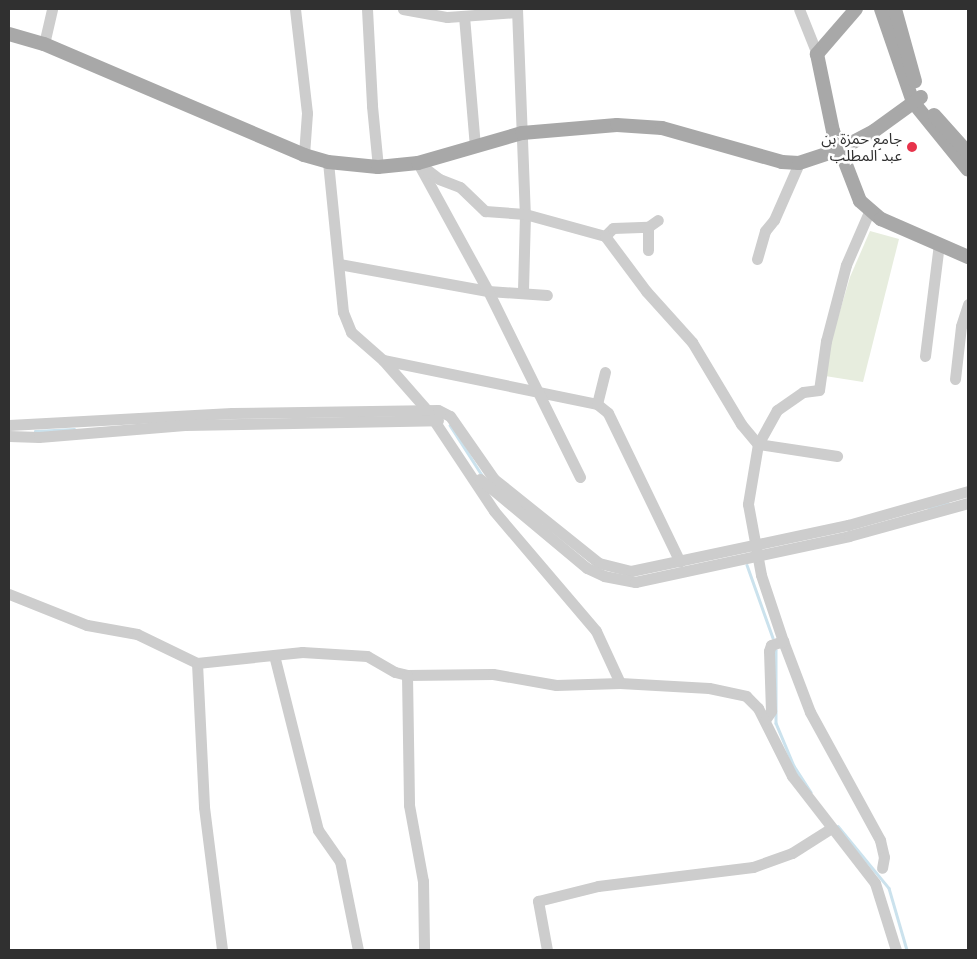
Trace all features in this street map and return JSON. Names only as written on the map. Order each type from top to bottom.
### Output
[{"type":"main road","points":[[856,9],[817,54],[838,150],[860,201],[870,212],[968,257]]},
{"type":"main road","points":[[881,9],[918,100],[968,170]]},
{"type":"main road","points":[[895,9],[918,100],[968,153]]},
{"type":"main road","points":[[9,34],[44,44],[304,155],[328,162],[378,166],[418,163],[522,134],[588,127],[662,128],[782,162],[799,163],[838,150],[874,130],[918,100]]},
{"type":"main road","points":[[9,42],[225,128],[244,131]]},
{"type":"street","points":[[44,44],[52,9]]},
{"type":"street","points":[[295,9],[307,113],[304,155]]},
{"type":"street","points":[[367,9],[372,106],[378,166]]},
{"type":"street","points":[[403,9],[464,16],[517,10],[525,214],[523,293]]},
{"type":"street","points":[[799,9],[817,54]]},
{"type":"street","points":[[464,16],[475,146]]},
{"type":"street","points":[[328,162],[343,312],[351,332],[383,360],[431,415],[494,511],[596,631],[620,683]]},
{"type":"street","points":[[418,163],[438,180],[460,187],[485,211],[525,214],[605,236],[646,291],[692,342],[741,424],[758,444],[837,456]]},
{"type":"street","points":[[418,163],[488,291],[580,477]]},
{"type":"street","points":[[757,259],[765,231],[774,220],[799,163]]},
{"type":"street","points":[[870,212],[846,265],[826,341],[819,390],[803,392],[788,400],[777,410],[758,444],[748,504],[756,549],[783,641],[810,712],[880,840],[884,856],[882,868]]},
{"type":"street","points":[[605,236],[613,228],[648,228],[658,220]]},
{"type":"street","points":[[648,228],[648,250]]},
{"type":"street","points":[[925,356],[939,243]]},
{"type":"street","points":[[338,264],[488,291],[547,295]]},
{"type":"street","points":[[955,379],[961,326],[968,304]]},
{"type":"street","points":[[383,360],[597,404],[608,413],[680,562]]},
{"type":"street","points":[[597,404],[605,372]]},
{"type":"street","points":[[431,415],[438,410],[450,416],[494,479],[599,562],[619,570],[642,571],[680,562],[756,549],[849,536],[968,503]]},
{"type":"street","points":[[9,425],[431,415],[444,423],[486,487],[596,573],[625,582],[648,581],[756,549],[968,491]]},
{"type":"street","points":[[9,436],[39,437],[185,420]]},
{"type":"street","points":[[9,594],[87,626],[137,634],[197,663],[302,652],[367,656],[394,672],[407,675],[493,674],[556,685],[620,683],[709,688],[746,696],[765,720],[792,776],[830,829],[875,883],[896,950]]},
{"type":"street","points":[[765,720],[771,711],[769,651],[771,645],[783,641]]},
{"type":"street","points":[[274,655],[318,830],[340,861],[358,950]]},
{"type":"street","points":[[197,663],[204,807],[222,950]]},
{"type":"street","points":[[407,675],[409,805],[423,882],[422,949]]},
{"type":"street","points":[[546,950],[538,901],[598,886],[754,867],[792,853],[830,829]]},
{"type":"green space","points":[[870,231],[899,239],[863,382],[825,376],[832,338],[850,277]]},
{"type":"waterway","points":[[450,425],[482,475]]},
{"type":"waterway","points":[[35,431],[74,429]]},
{"type":"waterway","points":[[929,508],[947,503]]},
{"type":"waterway","points":[[747,565],[773,638]]},
{"type":"waterway","points":[[776,650],[776,723],[794,766],[811,792]]},
{"type":"waterway","points":[[838,826],[889,888],[907,950]]},
{"type":"place","name":"جامع حمزة بن عبد المطلب","points":[[912,147]]}]
